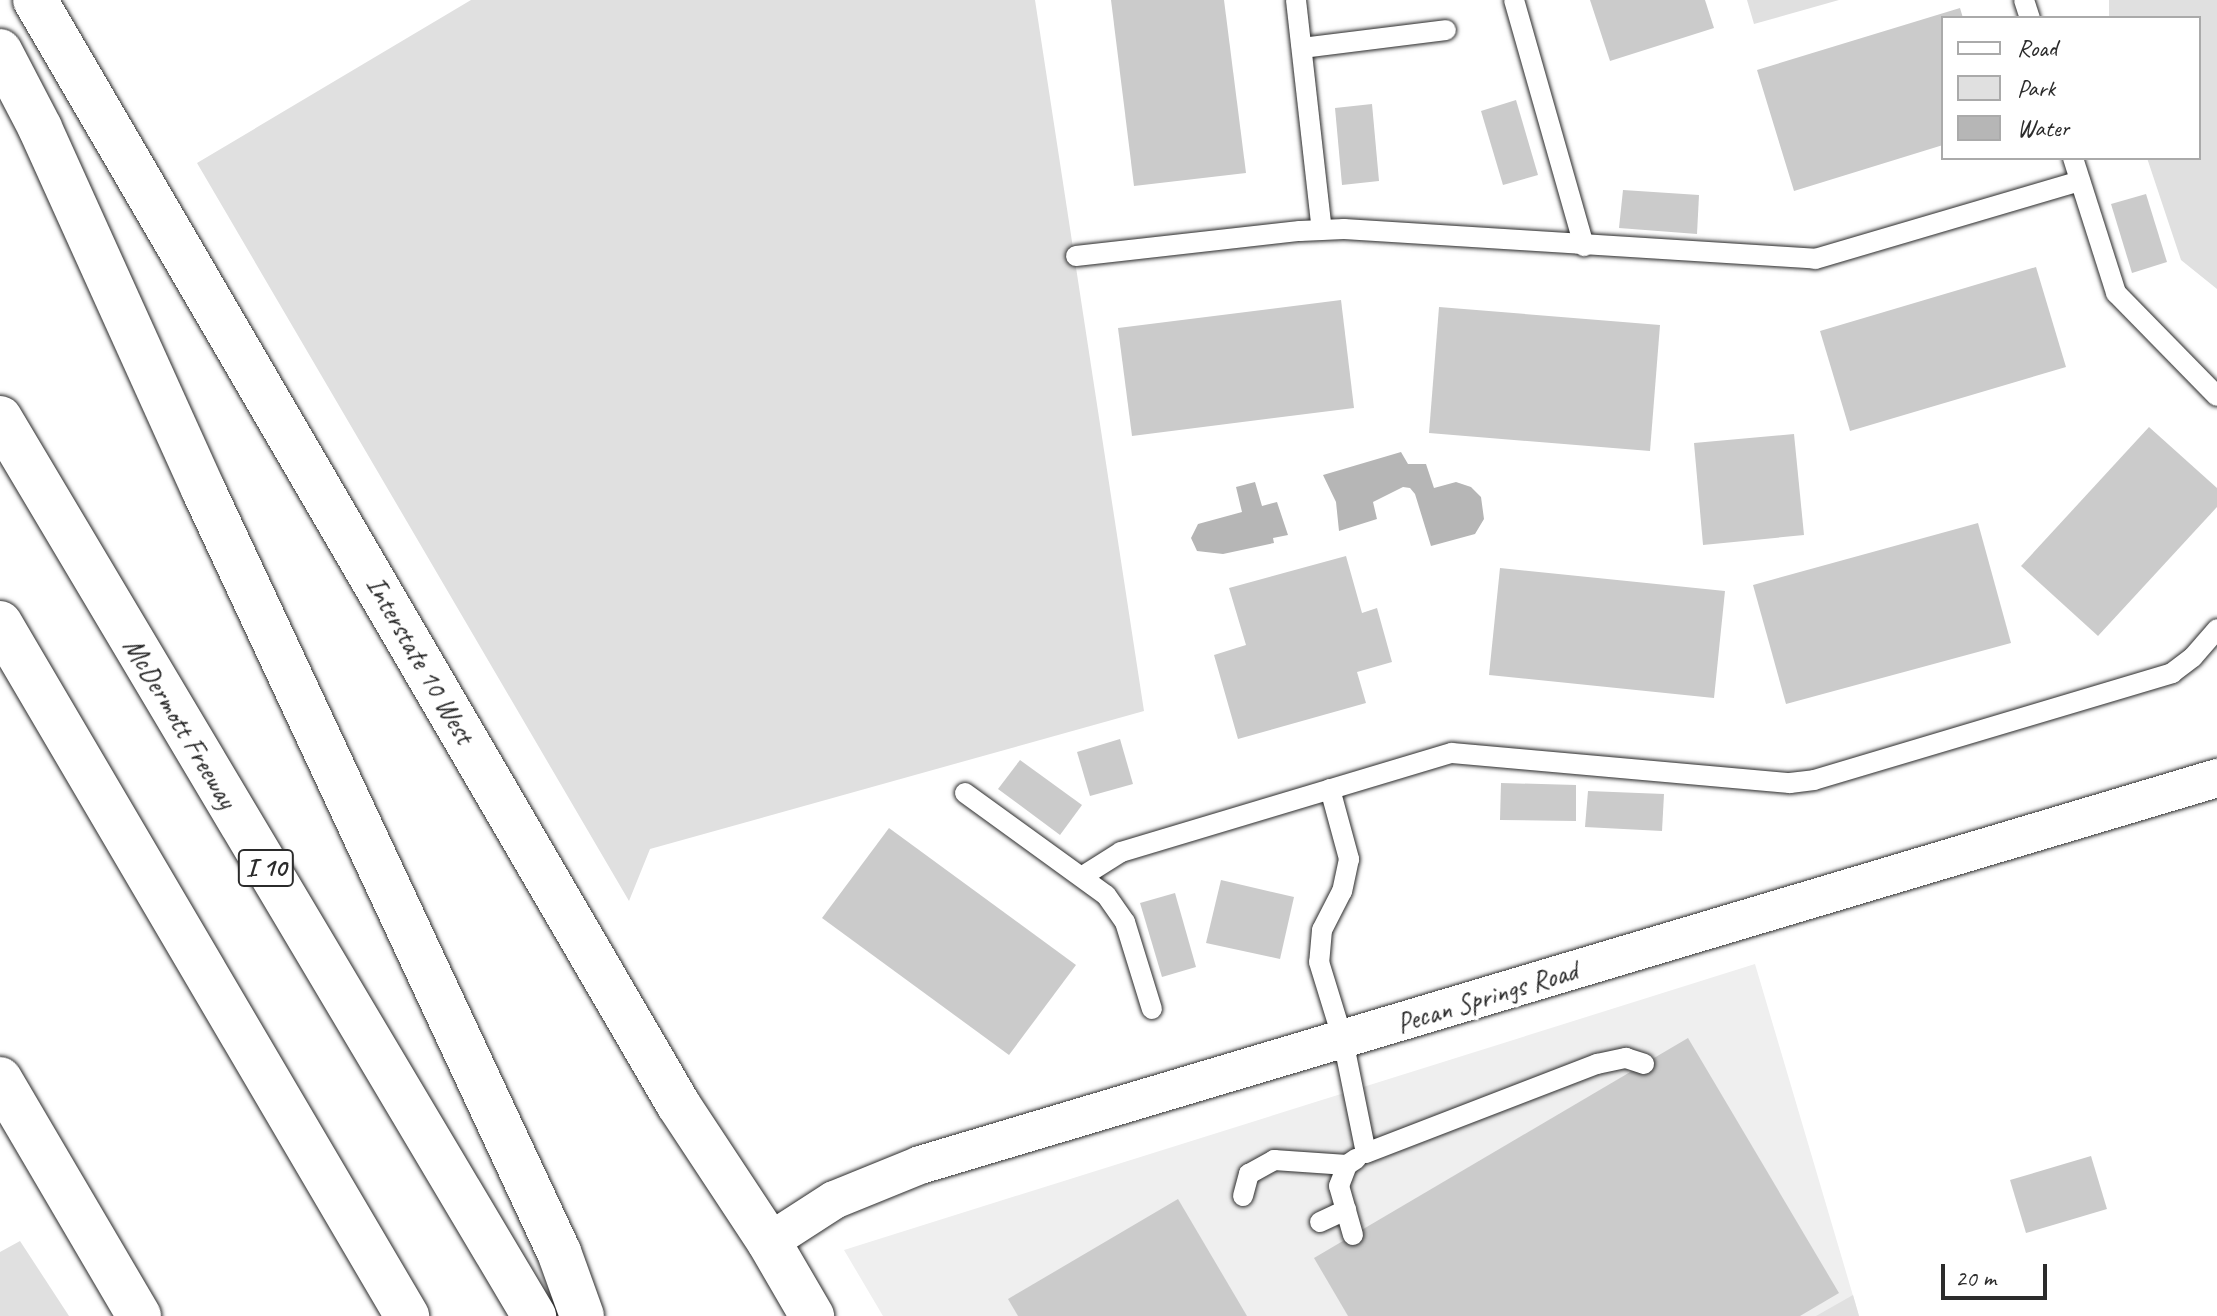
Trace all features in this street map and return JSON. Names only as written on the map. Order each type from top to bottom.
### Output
[{"type":"main road","name":"Interstate 10 West","points":[[35,0],[678,1104],[769,1242],[812,1316]]},
{"type":"main road","points":[[0,51],[40,128],[235,559],[559,1252],[582,1316]]},
{"type":"main road","name":"McDermott Freeway","points":[[0,418],[534,1316]]},
{"type":"main road","points":[[0,623],[407,1316]]},
{"type":"main road","points":[[0,1079],[139,1316]]},
{"type":"street","name":"Pecan Springs Road","points":[[769,1242],[834,1200],[920,1165],[2217,778]]},
{"type":"lane","points":[[1296,0],[1322,230]]},
{"type":"lane","points":[[1514,0],[1584,246]]},
{"type":"lane","points":[[1302,48],[1446,30]]},
{"type":"lane","points":[[2074,160],[2116,293],[2217,396]]},
{"type":"lane","points":[[1076,256],[1322,230],[1815,259],[2080,181]]},
{"type":"lane","points":[[1083,876],[1121,852],[1452,753],[1790,783],[1814,780],[2172,673],[2193,657],[2217,629]]},
{"type":"lane","points":[[1330,789],[1349,859],[1342,891],[1322,930],[1319,962],[1343,1040],[1366,1153]]},
{"type":"lane","points":[[965,793],[1106,895],[1125,922],[1152,1009]]},
{"type":"lane","points":[[1243,1196],[1249,1174],[1274,1160],[1347,1165],[1366,1153],[1597,1064],[1626,1058],[1644,1064]]},
{"type":"lane","points":[[1347,1165],[1339,1186],[1353,1235]]},
{"type":"lane","points":[[1320,1222],[1346,1210]]},
{"type":"shaded area","points":[[1755,964],[1859,1316],[883,1316],[844,1250]]},
{"type":"green space","points":[[471,0],[1035,0],[1144,711],[650,849],[629,901],[197,163]]},
{"type":"green space","points":[[1747,0],[1839,0],[1754,24]]},
{"type":"green space","points":[[2109,0],[2217,0],[2217,289],[2181,260],[2148,160],[2201,160],[2201,16],[2109,16]]},
{"type":"green space","points":[[20,1241],[69,1316],[0,1316],[0,1252]]},
{"type":"green space","points":[[1853,1295],[1859,1316],[1816,1316]]},
{"type":"water","points":[[1401,452],[1408,464],[1426,464],[1434,488],[1456,482],[1471,487],[1481,497],[1484,519],[1475,534],[1431,546],[1415,494],[1410,488],[1403,487],[1373,502],[1377,519],[1339,531],[1336,502],[1323,475]]},
{"type":"water","points":[[1255,482],[1262,506],[1277,502],[1288,535],[1273,538],[1274,543],[1223,554],[1197,551],[1191,538],[1198,524],[1242,512],[1236,487]]},
{"type":"building","points":[[1111,0],[1224,0],[1246,173],[1134,186]]},
{"type":"building","points":[[1590,0],[1705,0],[1714,28],[1610,61]]},
{"type":"building","points":[[1960,8],[1962,16],[1941,16],[1941,146],[1794,191],[1757,70]]},
{"type":"building","points":[[1516,100],[1538,175],[1503,185],[1481,111]]},
{"type":"building","points":[[1372,104],[1379,181],[1342,185],[1335,108]]},
{"type":"building","points":[[1623,190],[1699,195],[1697,234],[1619,228]]},
{"type":"building","points":[[2146,194],[2167,262],[2132,273],[2111,204]]},
{"type":"building","points":[[2036,267],[2066,367],[1850,431],[1820,331]]},
{"type":"building","points":[[1341,300],[1354,408],[1132,436],[1118,328]]},
{"type":"building","points":[[1439,307],[1660,325],[1650,451],[1429,433]]},
{"type":"building","points":[[2149,427],[2217,488],[2217,507],[2098,636],[2021,566]]},
{"type":"building","points":[[1794,434],[1804,535],[1703,545],[1694,443]]},
{"type":"building","points":[[1978,523],[2011,643],[1786,704],[1753,585]]},
{"type":"building","points":[[1346,556],[1362,613],[1377,608],[1392,662],[1357,672],[1366,703],[1238,739],[1214,655],[1246,645],[1229,588]]},
{"type":"building","points":[[1500,568],[1725,591],[1714,698],[1489,675]]},
{"type":"building","points":[[1120,739],[1133,784],[1090,796],[1077,752]]},
{"type":"building","points":[[1020,760],[1082,805],[1060,835],[998,789]]},
{"type":"building","points":[[1501,783],[1576,785],[1576,821],[1500,820]]},
{"type":"building","points":[[1588,791],[1664,794],[1662,831],[1585,827]]},
{"type":"building","points":[[889,828],[1076,965],[1009,1055],[822,918]]},
{"type":"building","points":[[1221,880],[1294,897],[1280,959],[1206,943]]},
{"type":"building","points":[[1175,893],[1196,967],[1162,977],[1140,903]]},
{"type":"building","points":[[1688,1038],[1839,1293],[1800,1316],[1348,1316],[1314,1258]]},
{"type":"building","points":[[2091,1156],[2107,1209],[2026,1233],[2010,1180]]},
{"type":"building","points":[[1178,1199],[1247,1316],[1018,1316],[1008,1299]]}]
